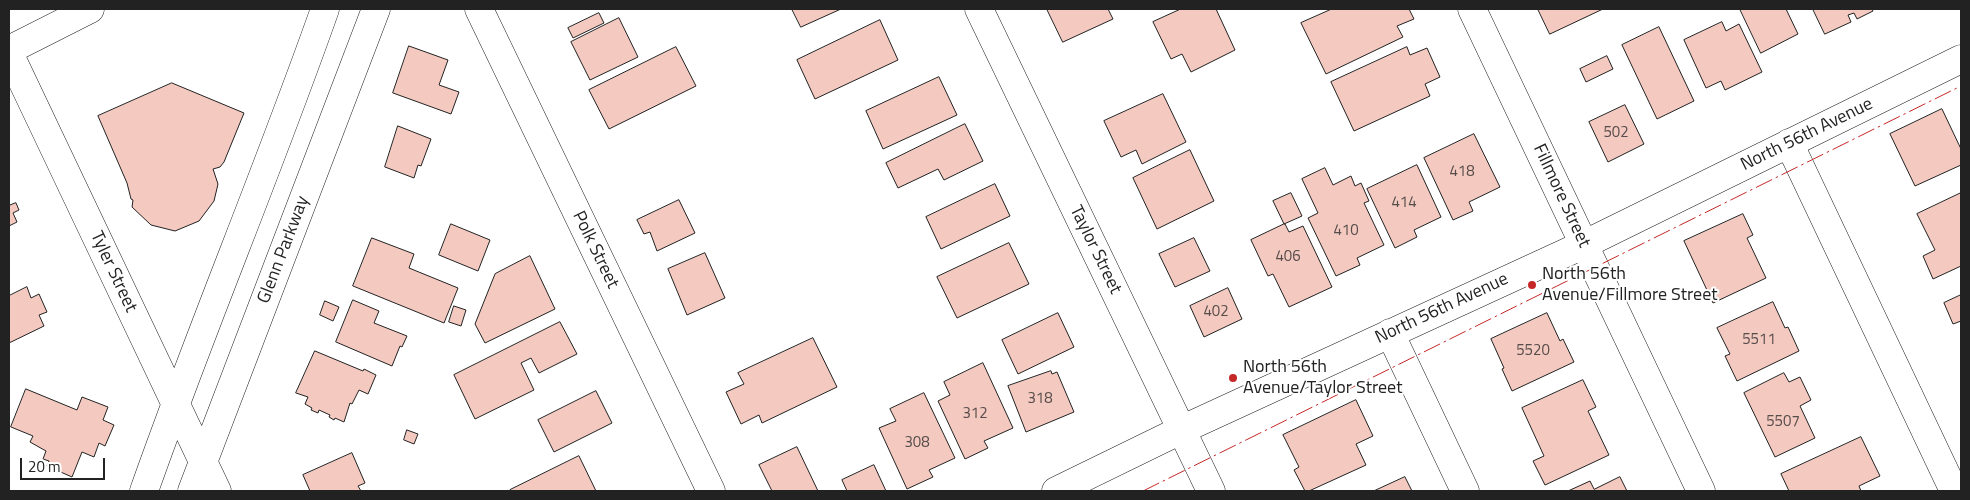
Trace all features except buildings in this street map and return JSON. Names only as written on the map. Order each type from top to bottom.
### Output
[{"type":"street","points":[[9,52],[90,9]]},
{"type":"street","points":[[144,491],[175,403],[296,90],[325,9]]},
{"type":"street","name":"Glenn Parkway","points":[[192,491],[376,9]]},
{"type":"street","name":"Polk Street","points":[[479,9],[711,491]]},
{"type":"street","name":"Taylor Street","points":[[979,9],[1211,491]]},
{"type":"street","name":"Fillmore Street","points":[[1472,9],[1701,491]]},
{"type":"street","name":"Tyler Street","points":[[9,52],[217,491]]},
{"type":"street","name":"North 56th Avenue","points":[[1056,491],[1180,430],[1584,244],[1961,59]]},
{"type":"street","points":[[1789,143],[1954,491]]},
{"type":"street","points":[[1390,333],[1465,491]]},
{"type":"power","points":[[1143,491],[1961,86]]},
{"type":"place","name":"North 56th Avenue/Fillmore Street","points":[[1532,285]]},
{"type":"place","name":"North 56th Avenue/Taylor Street","points":[[1233,378]]}]
